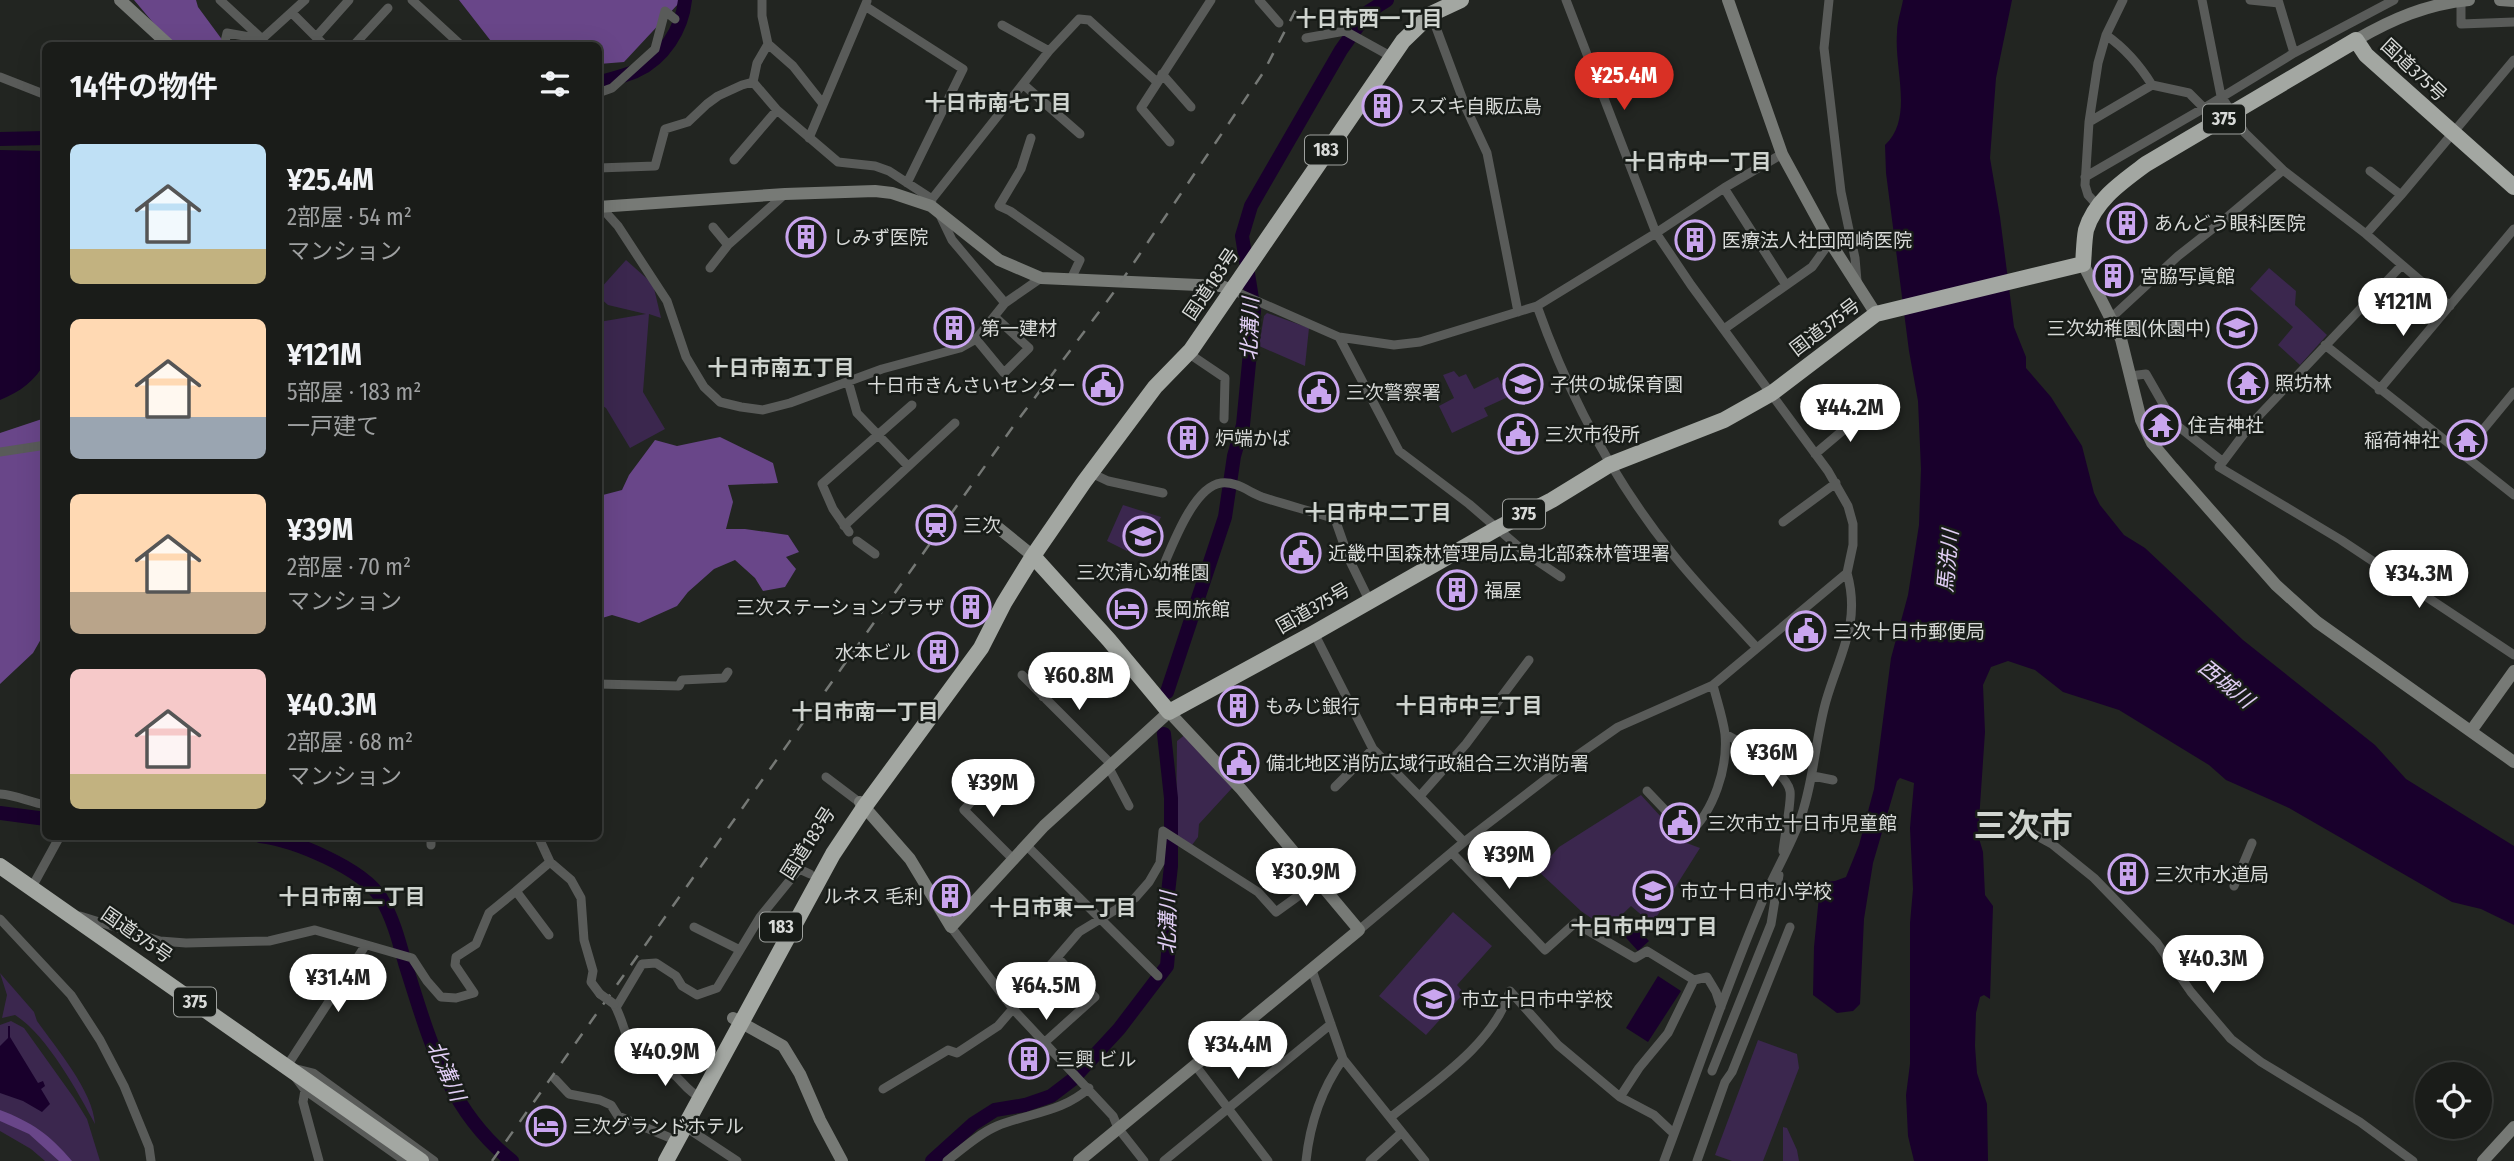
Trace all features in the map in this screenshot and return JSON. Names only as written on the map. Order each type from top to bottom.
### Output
[{"type":"highway","name":"国道183号","points":[[737,1020],[810,874],[981,648],[1004,603],[1033,556],[1091,473],[1155,387],[1188,353],[1402,41],[1431,15],[1461,0]]},
{"type":"highway","name":"国道375号","points":[[1169,712],[1552,500],[1609,465],[1724,420],[1772,393],[1884,312],[2076,265],[2098,206],[2119,184],[2146,164],[2356,40],[2366,55],[2514,187]]},
{"type":"highway","points":[[1033,556],[1169,712]]},
{"type":"highway","name":"国道183号","points":[[656,1161],[862,804]]},
{"type":"highway","name":"国道375号","points":[[0,866],[421,1161]]},
{"type":"highway","name":"国道183号","points":[[666,1161],[684,1126],[695,1095]]},
{"type":"street","points":[[120,0],[166,42]]},
{"type":"street","points":[[220,0],[262,39]]},
{"type":"street","points":[[262,39],[305,0]]},
{"type":"street","points":[[316,37],[349,0]]},
{"type":"street","points":[[412,0],[458,42]]},
{"type":"street","points":[[762,0],[762,16],[768,44],[793,66],[823,104]]},
{"type":"street","points":[[1170,142],[1141,108],[1211,0]]},
{"type":"street","points":[[1259,0],[1279,23]]},
{"type":"street","points":[[1566,0],[1656,233],[1836,483],[1848,506],[1853,524],[1853,545],[1847,573],[1854,607],[1851,627],[1826,702],[1813,776],[1800,821],[1760,905],[1664,1161]]},
{"type":"street","points":[[1829,0],[1824,48],[1841,192],[1855,258],[1857,281]]},
{"type":"street","points":[[2098,206],[2088,195],[2085,177],[2089,122],[2098,63],[2106,35],[2123,0]]},
{"type":"street","points":[[2202,0],[2221,96],[2245,132],[2283,170],[2366,234],[2449,306]]},
{"type":"street","points":[[2250,0],[2279,1],[2294,53]]},
{"type":"street","points":[[2085,177],[2294,53],[2394,0]]},
{"type":"street","points":[[2461,0],[2461,24],[2514,22]]},
{"type":"street","points":[[2356,40],[2402,15],[2469,0]]},
{"type":"street","points":[[2500,0],[2514,1]]},
{"type":"street","points":[[1731,1],[1782,155],[1830,242],[1857,281],[1884,312]]},
{"type":"street","points":[[809,138],[866,3],[963,69],[907,183]]},
{"type":"street","points":[[358,42],[388,8]]},
{"type":"street","points":[[602,92],[612,88],[655,49],[665,11],[675,19]]},
{"type":"street","points":[[292,13],[321,42]]},
{"type":"street","points":[[1431,15],[1466,108],[1488,153],[1518,312]]},
{"type":"street","points":[[934,206],[1049,51],[1079,19],[1089,20],[1191,107]]},
{"type":"street","points":[[1002,25],[1049,51]]},
{"type":"street","points":[[1307,38],[1345,31],[1392,57]]},
{"type":"street","points":[[225,42],[227,33],[262,39]]},
{"type":"street","points":[[2106,35],[2124,48],[2139,64],[2152,85]]},
{"type":"street","points":[[753,82],[757,63],[768,44]]},
{"type":"street","points":[[2366,234],[2514,60]]},
{"type":"street","points":[[0,76],[42,93]]},
{"type":"street","points":[[753,82],[778,110],[838,162],[875,166],[889,171],[999,260],[1041,278],[1221,286],[1339,337],[1394,345],[1420,342],[1537,306],[1724,188],[1782,155]]},
{"type":"street","points":[[602,168],[655,166],[664,129],[688,122],[718,96],[753,82]]},
{"type":"street","points":[[1024,85],[1080,135]]},
{"type":"street","points":[[2089,122],[2152,85],[2189,93],[2204,108]]},
{"type":"street","points":[[734,160],[778,110]]},
{"type":"street","points":[[1031,138],[1021,169],[999,206],[1080,260],[1071,279]]},
{"type":"street","points":[[2111,318],[2178,256],[2283,170]]},
{"type":"street","points":[[2370,172],[2401,195]]},
{"type":"street","points":[[1724,188],[1786,285]]},
{"type":"street","points":[[602,206],[785,194],[884,192],[934,206],[952,240],[1005,303]]},
{"type":"street","points":[[710,268],[728,245],[785,194]]},
{"type":"street","points":[[602,209],[618,226],[667,301],[686,357],[704,387],[720,402],[763,410],[960,348],[976,339],[1005,303],[1041,278]]},
{"type":"street","points":[[713,228],[728,245]]},
{"type":"street","points":[[2379,390],[2514,229]]},
{"type":"street","points":[[1724,329],[1812,267],[1830,242]]},
{"type":"street","points":[[2076,265],[2111,318],[2121,339],[2141,419],[2152,443],[2276,585],[2317,622],[2368,660],[2508,755],[2514,762]]},
{"type":"street","points":[[2402,265],[2252,423],[2219,467],[2341,540],[2514,656]]},
{"type":"street","points":[[1537,306],[1555,356],[1592,436],[1609,465],[1671,552],[1757,648]]},
{"type":"street","points":[[976,339],[1004,373],[1029,348],[995,317]]},
{"type":"street","points":[[1339,337],[1399,451],[1527,554],[1561,577]]},
{"type":"street","points":[[2325,345],[2514,495]]},
{"type":"street","points":[[1188,353],[1224,378],[1224,419]]},
{"type":"street","points":[[2130,376],[2146,374],[2174,424],[2222,461]]},
{"type":"street","points":[[848,382],[857,413],[908,466]]},
{"type":"street","points":[[2463,454],[2514,391]]},
{"type":"street","points":[[912,405],[822,484],[846,529],[955,423]]},
{"type":"street","points":[[1815,454],[1867,410]]},
{"type":"street","points":[[0,452],[42,446]]},
{"type":"street","points":[[1091,473],[1108,481],[1163,494]]},
{"type":"street","points":[[1783,522],[1836,483]]},
{"type":"street","points":[[1159,576],[1178,533],[1200,495],[1211,487],[1228,484],[1335,519],[1349,559],[1369,600]]},
{"type":"street","points":[[996,526],[1033,556]]},
{"type":"street","points":[[857,541],[875,554]]},
{"type":"street","points":[[1079,1161],[1464,842],[1568,762],[1618,727],[1713,685],[1847,573]]},
{"type":"street","points":[[1314,633],[1373,748],[1464,842]]},
{"type":"street","points":[[1420,796],[1466,744],[1530,660]]},
{"type":"street","points":[[1043,697],[1070,667]]},
{"type":"street","points":[[2471,731],[2514,671]]},
{"type":"street","points":[[602,684],[679,686],[682,680],[724,678],[729,672]]},
{"type":"street","points":[[1022,675],[1109,765],[1129,806]]},
{"type":"street","points":[[1647,791],[1688,834],[1710,808],[1721,774],[1725,734],[1713,685]]},
{"type":"street","points":[[951,927],[1044,826],[1169,712],[1241,789],[1359,930]]},
{"type":"street","points":[[1712,1071],[1770,924],[1791,792],[1786,781],[1769,766],[1739,741],[1725,734]]},
{"type":"street","points":[[1769,766],[1793,740]]},
{"type":"street","points":[[1335,786],[1373,748]]},
{"type":"street","points":[[1813,776],[1833,780]]},
{"type":"street","points":[[827,777],[862,804],[910,859],[951,927],[1014,1010],[1089,1088],[1113,1116],[1118,1128],[1144,1161]]},
{"type":"street","points":[[993,777],[964,810],[1013,859]]},
{"type":"street","points":[[0,794],[17,795],[27,802],[42,804]]},
{"type":"street","points":[[2026,830],[2052,844],[2094,878],[2157,943],[2191,992],[2231,1039],[2261,1062],[2360,1122],[2413,1161]]},
{"type":"street","points":[[883,1089],[948,1050],[957,1053],[998,1026],[1079,932],[1135,898],[1149,882],[1160,863],[1163,831],[1258,892],[1276,912],[1318,881]]},
{"type":"street","points":[[32,887],[58,840]]},
{"type":"street","points":[[540,840],[551,862],[571,880],[582,898],[584,940],[593,971],[591,982],[600,994],[615,1005],[626,1037],[638,1055],[648,1064],[660,1066],[672,1073],[695,1095]]},
{"type":"street","points":[[2234,886],[2252,843]]},
{"type":"street","points":[[1027,846],[1158,976]]},
{"type":"street","points":[[1452,853],[1545,950],[1575,923],[1635,958],[1647,951],[1694,980],[1707,977],[1721,1007]]},
{"type":"street","points":[[69,913],[160,941],[270,941],[315,930],[412,958],[441,997],[456,998],[474,993],[455,965],[456,957],[476,944],[489,913],[551,862]]},
{"type":"street","points":[[615,1005],[642,964],[656,963],[676,976],[682,986],[697,995],[717,988],[760,917],[799,869],[810,874]]},
{"type":"street","points":[[516,891],[549,935]]},
{"type":"street","points":[[0,919],[71,995],[100,1040],[129,1098],[149,1147],[151,1161]]},
{"type":"street","points":[[694,927],[740,950]]},
{"type":"street","points":[[1697,1161],[1725,1082],[1732,1072],[1790,927]]},
{"type":"street","points":[[287,1066],[365,946]]},
{"type":"street","points":[[1045,1042],[1095,998],[1058,958]]},
{"type":"street","points":[[1312,970],[1343,1059],[1425,1161]]},
{"type":"street","points":[[1620,1097],[1668,1032],[1694,980]]},
{"type":"street","points":[[1391,1117],[1474,1049],[1506,1003],[1510,991],[1558,1045],[1620,1097],[1654,1115],[1675,1131]]},
{"type":"street","points":[[737,1020],[783,1046],[800,1074],[820,1121],[842,1161]]},
{"type":"street","points":[[1164,1161],[1331,1024]]},
{"type":"street","points":[[1306,1161],[1317,1107],[1327,1081],[1343,1059]]},
{"type":"street","points":[[1195,1065],[1268,1161]]},
{"type":"street","points":[[287,1066],[304,1090],[405,1161]]},
{"type":"street","points":[[287,1066],[313,1073],[434,1161]]},
{"type":"street","points":[[555,1079],[569,1094],[600,1100],[611,1105],[618,1116],[668,1137]]},
{"type":"street","points":[[949,1160],[993,1128],[1057,1108],[1077,1099],[1089,1088]]},
{"type":"street","points":[[304,1090],[303,1102],[319,1161]]},
{"type":"street","points":[[684,1126],[737,1161]]},
{"type":"street","points":[[2483,1161],[2514,1127]]},
{"type":"street","points":[[1370,1161],[1401,1133]]},
{"type":"shaded area","points":[[134,0],[196,0],[198,7],[224,42],[169,42]]},
{"type":"shaded area","points":[[459,0],[679,0],[624,62],[602,64],[602,42],[492,42]]},
{"type":"shaded area","points":[[626,260],[653,284],[661,318],[649,314],[643,392],[665,429],[630,448],[602,406],[602,321],[646,314],[608,305],[602,300],[602,287]]},
{"type":"shaded area","points":[[2269,268],[2296,291],[2295,305],[2327,335],[2300,365],[2278,345],[2293,327],[2250,289]]},
{"type":"shaded area","points":[[1267,313],[1309,328],[1305,366],[1259,346],[1264,316]]},
{"type":"shaded area","points":[[1454,371],[1459,377],[1466,374],[1474,389],[1498,377],[1508,397],[1484,408],[1488,416],[1452,433],[1439,406],[1454,398],[1443,375]]},
{"type":"shaded area","points":[[42,419],[42,637],[33,653],[0,684],[0,433]]},
{"type":"shaded area","points":[[720,437],[773,463],[778,483],[728,485],[733,502],[726,529],[788,535],[799,552],[786,557],[796,569],[785,587],[763,591],[755,578],[735,560],[714,569],[688,592],[677,606],[639,623],[612,615],[602,618],[602,495],[622,490],[629,475],[655,440],[677,446]]},
{"type":"shaded area","points":[[1123,505],[1161,517],[1158,523],[1144,518],[1127,551],[1107,541]]},
{"type":"shaded area","points":[[1186,734],[1233,787],[1199,824],[1198,837],[1192,845],[1176,835],[1177,741]]},
{"type":"shaded area","points":[[1641,795],[1684,842],[1700,848],[1652,924],[1631,906],[1607,929],[1581,911],[1538,871],[1559,847]]},
{"type":"shaded area","points":[[1453,912],[1492,946],[1457,985],[1464,993],[1426,1035],[1379,996]]},
{"type":"shaded area","points":[[0,973],[34,1012],[37,1021],[81,1084],[93,1111],[95,1124],[60,1065],[38,1036],[15,1015],[2,1018],[7,995]]},
{"type":"shaded area","points":[[11,1021],[24,1028],[74,1098],[87,1119],[100,1161],[45,1161],[31,1149],[0,1131],[0,1025]]},
{"type":"shaded area","points":[[1758,1040],[1797,1054],[1799,1068],[1763,1161],[1732,1161],[1715,1155]]},
{"type":"shaded area","points":[[0,1110],[40,1130],[72,1161],[59,1161],[29,1134],[0,1121]]},
{"type":"shaded area","points":[[1783,1127],[1787,1128],[1799,1161],[1783,1161]]},
{"type":"water","points":[[1903,0],[2012,0],[1996,78],[1990,158],[2014,327],[2026,357],[2026,368],[2051,397],[2082,446],[2094,493],[2100,505],[2124,535],[2145,548],[2243,640],[2375,745],[2406,779],[2514,846],[2514,925],[2481,909],[2452,902],[2289,808],[2226,780],[2209,765],[2119,710],[2063,692],[2035,670],[2008,661],[1991,667],[1983,685],[1985,732],[1978,835],[1983,852],[1985,895],[1993,906],[1990,999],[1984,995],[1980,997],[1976,1013],[1975,1046],[1977,1073],[1987,1104],[1988,1161],[1914,1161],[1908,1136],[1906,1095],[1910,1064],[1910,923],[1913,889],[1910,828],[1914,783],[1900,778],[1897,781],[1873,863],[1864,919],[1860,1004],[1853,1011],[1837,1013],[1813,995],[1820,886],[1824,882],[1846,877],[1859,845],[1874,789],[1891,658],[1908,595],[1919,525],[1921,469],[1918,401],[1886,173],[1885,145],[1894,134],[1901,107],[1897,33]]},
{"type":"water","points":[[0,150],[42,151],[42,367],[26,385],[0,400]]},
{"type":"water","points":[[1628,919],[1649,941],[1638,951],[1618,929]]},
{"type":"water","points":[[1658,976],[1681,991],[1648,1042],[1626,1028]]},
{"type":"water","points":[[8,1026],[10,1037],[38,1083],[43,1081],[45,1086],[41,1089],[50,1104],[42,1112],[23,1101],[0,1093],[0,1046],[8,1038]]},
{"type":"waterway","points":[[602,82],[636,71],[655,58],[676,32],[685,0]]},
{"type":"waterway","name":"北溝川","points":[[1167,692],[1225,517],[1234,456],[1243,425],[1254,311],[1242,236],[1251,206],[1341,50],[1368,12],[1387,0]]},
{"type":"waterway","points":[[0,139],[42,138]]},
{"type":"waterway","name":"北溝川","points":[[932,1161],[973,1124],[995,1110],[1025,1105],[1051,1096],[1072,1080],[1119,1029],[1167,966],[1169,942],[1166,911],[1171,866],[1171,798],[1164,734]]},
{"type":"waterway","name":"北溝川","points":[[0,813],[42,818]]},
{"type":"waterway","name":"北溝川","points":[[278,840],[308,849],[343,866],[359,876],[381,898],[395,930],[443,1071],[471,1119],[512,1161]]},
{"type":"railway","points":[[492,1161],[1012,428],[1114,292],[1263,73],[1301,0]]},
{"type":"place","name":"スズキ自販広島","points":[[1382,106]]},
{"type":"place","name":"あんどう眼科医院","points":[[2127,223]]},
{"type":"place","name":"しみず医院","points":[[806,237]]},
{"type":"place","name":"医療法人社団岡崎医院","points":[[1695,240]]},
{"type":"place","name":"宮脇写眞館","points":[[2113,276]]},
{"type":"place","name":"第一建材","points":[[954,328]]},
{"type":"place","name":"三次幼稚園(休園中)","points":[[2237,328]]},
{"type":"place","name":"照坊林","points":[[2248,383]]},
{"type":"place","name":"子供の城保育園","points":[[1523,384]]},
{"type":"place","name":"十日市きんさいセンター","points":[[1103,385]]},
{"type":"place","name":"三次警察署","points":[[1319,392]]},
{"type":"place","name":"住吉神社","points":[[2161,425]]},
{"type":"place","name":"三次市役所","points":[[1518,434]]},
{"type":"place","name":"炉端かば","points":[[1188,438]]},
{"type":"place","name":"稲荷神社","points":[[2467,440]]},
{"type":"place","name":"三次","points":[[936,525]]},
{"type":"place","name":"三次清心幼稚園","points":[[1143,536]]},
{"type":"place","name":"近畿中国森林管理局広島北部森林管理署","points":[[1301,553]]},
{"type":"place","name":"福屋","points":[[1457,590]]},
{"type":"place","name":"三次ステーションプラザ","points":[[971,607]]},
{"type":"place","name":"長岡旅館","points":[[1127,609]]},
{"type":"place","name":"三次十日市郵便局","points":[[1806,631]]},
{"type":"place","name":"水本ビル","points":[[938,652]]},
{"type":"place","name":"もみじ銀行","points":[[1238,706]]},
{"type":"place","name":"備北地区消防広域行政組合三次消防署","points":[[1239,763]]},
{"type":"place","name":"三次市立十日市児童館","points":[[1680,823]]},
{"type":"place","name":"三次市水道局","points":[[2128,874]]},
{"type":"place","name":"市立十日市小学校","points":[[1653,891]]},
{"type":"place","name":"ルネス 毛利","points":[[950,896]]},
{"type":"place","name":"市立十日市中学校","points":[[1434,999]]},
{"type":"place","name":"三興 ビル","points":[[1029,1059]]},
{"type":"place","name":"三次グランドホテル","points":[[546,1126]]},
{"type":"district","name":"十日市西一丁目","points":[[1369,19]]},
{"type":"district","name":"十日市南七丁目","points":[[998,103]]},
{"type":"district","name":"十日市中一丁目","points":[[1698,162]]},
{"type":"district","name":"十日市南五丁目","points":[[781,368]]},
{"type":"district","name":"十日市中二丁目","points":[[1378,513]]},
{"type":"district","name":"十日市中三丁目","points":[[1469,706]]},
{"type":"district","name":"十日市南一丁目","points":[[865,712]]},
{"type":"district","name":"三次市","points":[[2023,826]]},
{"type":"district","name":"十日市南二丁目","points":[[352,897]]},
{"type":"district","name":"十日市東一丁目","points":[[1063,908]]},
{"type":"district","name":"十日市中四丁目","points":[[1644,927]]},
{"type":"water label","name":"馬洗川","points":[[1948,561]]},
{"type":"water label","name":"西城川","points":[[2226,684]]}]
